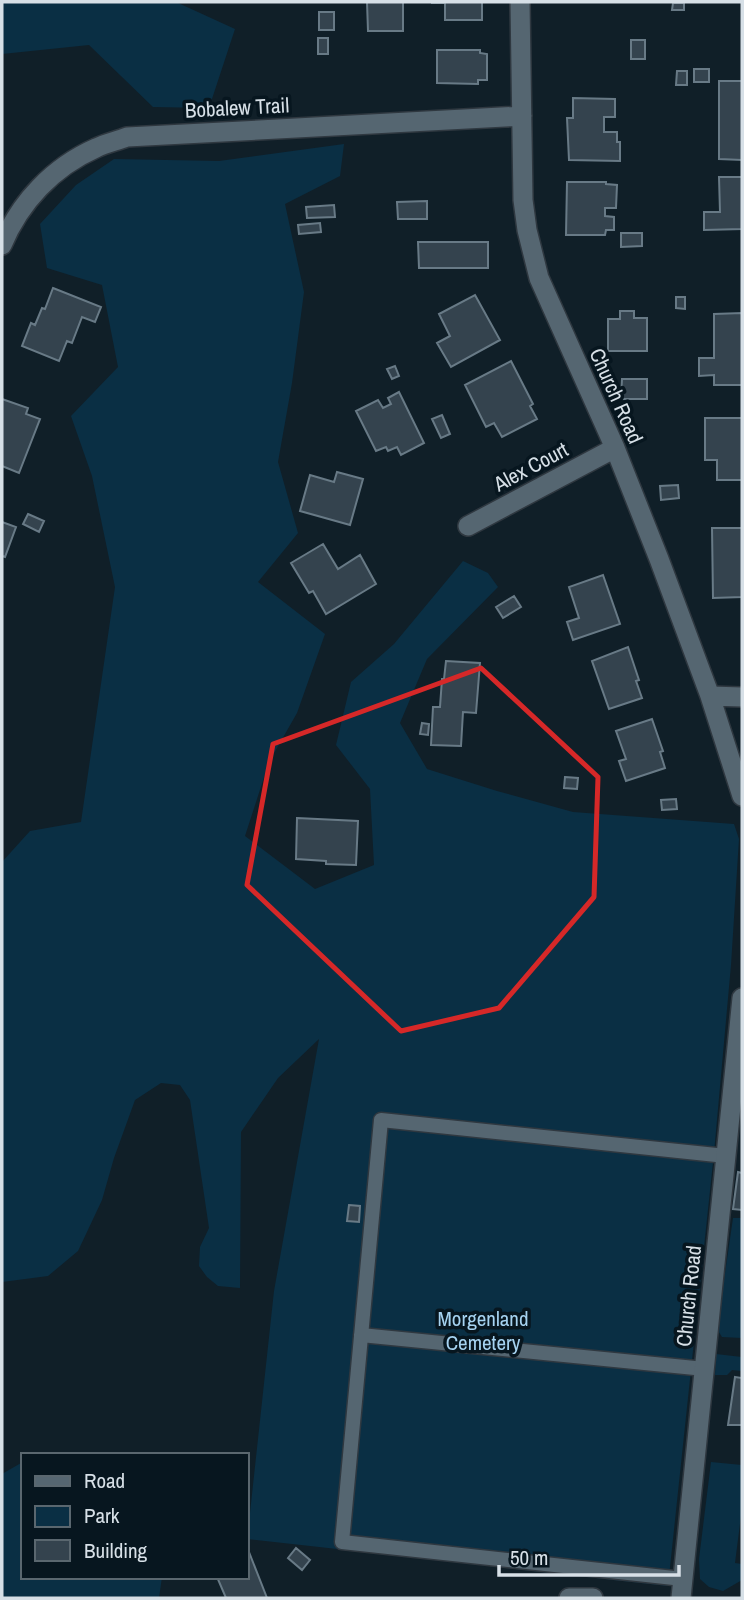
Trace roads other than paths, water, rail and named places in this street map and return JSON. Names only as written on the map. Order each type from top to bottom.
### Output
[{"type":"street","name":"Church Road","points":[[520,2],[523,200],[527,230],[539,278],[615,448],[659,559],[710,696],[742,796]]},
{"type":"street","name":"Bobalew Trail","points":[[2,245],[23,206],[44,183],[78,157],[127,137],[522,116]]},
{"type":"street","name":"Alex Court","points":[[468,526],[615,448]]},
{"type":"street","points":[[710,696],[742,697]]},
{"type":"street","name":"Church Road","points":[[682,1589],[742,998]]},
{"type":"street","points":[[569,1598],[593,1598]]},
{"type":"lane","points":[[682,1589],[342,1542],[381,1120],[726,1156]]},
{"type":"lane","points":[[361,1335],[705,1369]]},
{"type":"park label","name":"Morgenland Cemetery","points":[[483,1331]]}]
